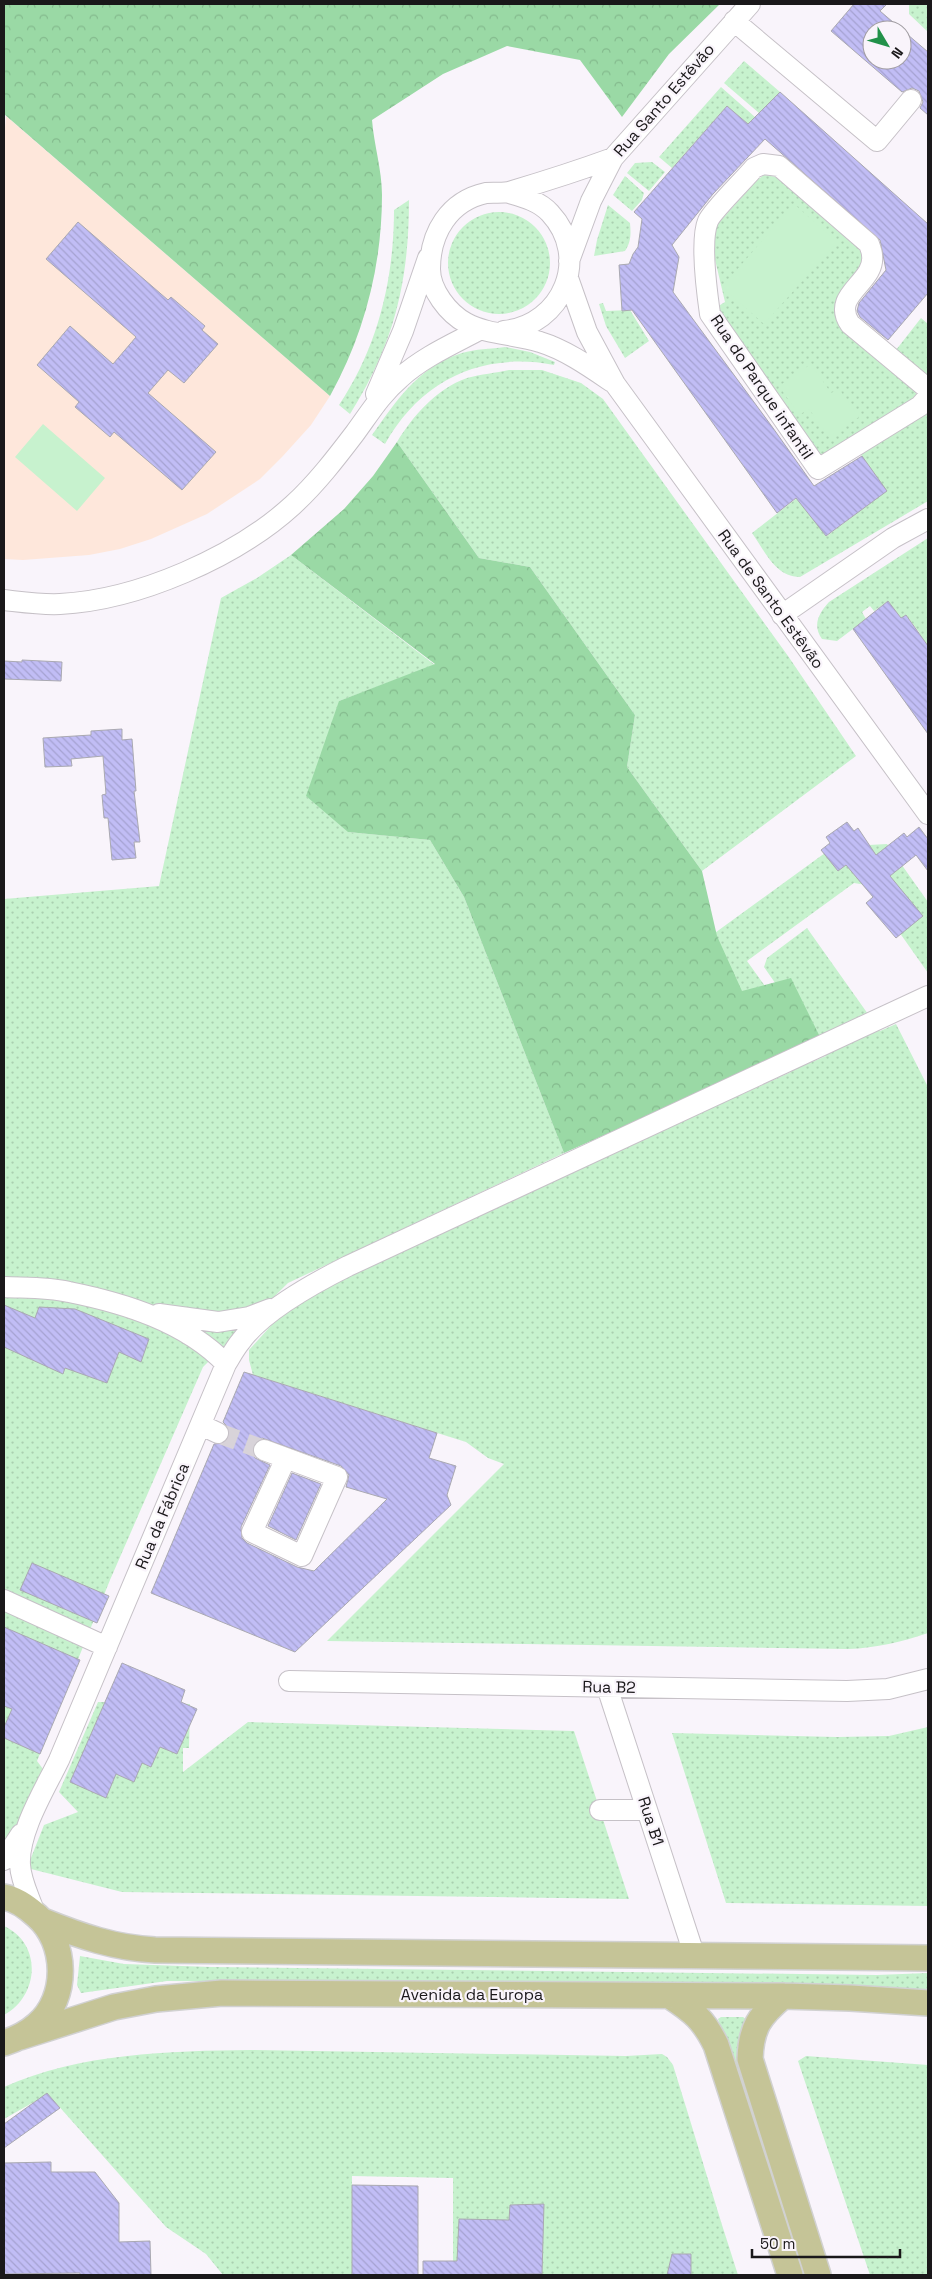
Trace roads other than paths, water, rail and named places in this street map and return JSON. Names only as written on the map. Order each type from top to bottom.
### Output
[{"type":"main road","points":[[4,1897],[27,1906],[39,1917],[54,1940],[61,1962],[60,1984],[52,2006],[39,2024],[12,2040]]},
{"type":"main road","points":[[39,1917],[79,1935],[126,1948],[155,1950],[694,1954],[928,1958]]},
{"type":"main road","name":"Avenida da Europa","points":[[12,2040],[114,2007],[156,1999],[222,1994],[783,1996],[928,2003]]},
{"type":"main road","points":[[670,1996],[698,2016],[707,2026],[716,2045],[790,2275]]},
{"type":"main road","points":[[783,1996],[768,2009],[755,2026],[751,2041],[750,2059],[818,2275]]},
{"type":"street","name":"Rua Santo Estêvão","points":[[568,270],[591,202],[613,158],[750,4]]},
{"type":"street","points":[[734,21],[877,141],[911,100]]},
{"type":"street","points":[[355,433],[391,362],[436,232],[449,214],[466,201],[486,193],[508,192],[568,175],[613,158]]},
{"type":"street","name":"Rua do Parque infantil","points":[[928,390],[850,324],[844,316],[844,305],[871,268],[873,256],[869,244],[779,166],[763,164],[754,168],[708,220],[705,243],[706,291],[710,314],[818,469],[920,406],[928,397]]},
{"type":"street","points":[[4,600],[58,605],[129,592],[195,568],[230,551],[294,505],[328,468],[379,398],[400,378],[425,359],[489,330],[514,330],[530,325],[547,314],[560,296],[568,270],[568,246],[562,231],[549,212],[530,199],[508,192]]},
{"type":"street","points":[[430,252],[430,273],[437,293],[449,310],[466,323],[540,342],[564,352],[615,384]]},
{"type":"street","points":[[568,270],[588,332],[615,384]]},
{"type":"street","name":"Rua de Santo Estêvão","points":[[615,384],[928,814]]},
{"type":"street","points":[[782,615],[893,538],[928,519]]},
{"type":"street","name":"Rua da Fábrica","points":[[34,1813],[107,1647],[210,1429],[226,1364],[241,1340],[285,1302],[314,1283],[928,996]]},
{"type":"street","points":[[4,1287],[68,1291],[145,1312],[218,1322],[249,1318],[285,1302]]},
{"type":"street","points":[[145,1312],[209,1346],[226,1364]]},
{"type":"street","points":[[264,1450],[286,1458],[337,1477],[302,1556],[252,1532],[286,1458]]},
{"type":"street","points":[[4,1600],[107,1647]]},
{"type":"street","name":"Rua B2","points":[[289,1681],[847,1691],[888,1689],[928,1679]]},
{"type":"street","name":"Rua B1","points":[[607,1687],[694,1954]]},
{"type":"street","points":[[600,1810],[647,1810]]},
{"type":"street","points":[[4,1860],[34,1813]]},
{"type":"street","points":[[34,1813],[22,1845],[20,1864],[23,1879],[39,1917]]},
{"type":"tunnel","points":[[218,1433],[264,1450]]}]
